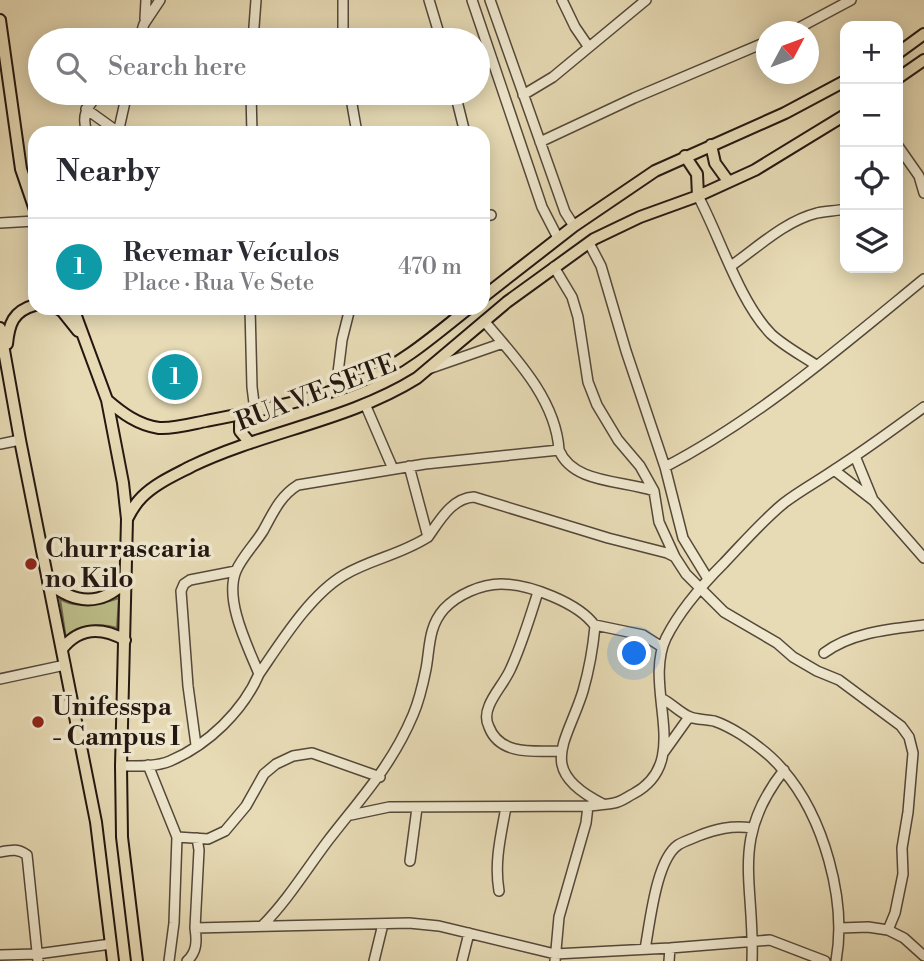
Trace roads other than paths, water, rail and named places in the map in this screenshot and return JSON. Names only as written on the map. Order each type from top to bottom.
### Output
[{"type":"main road","points":[[0,20],[5,92],[21,169],[28,189]]},
{"type":"main road","points":[[903,49],[924,34]]},
{"type":"main road","points":[[903,75],[924,60]]},
{"type":"main road","points":[[490,291],[573,226],[655,171],[785,113],[840,84]]},
{"type":"main road","name":"RUA VE SETE","points":[[127,519],[142,496],[156,485],[215,455],[365,404],[402,388],[484,321],[589,243],[640,217],[698,196],[782,155],[840,118]]},
{"type":"main road","points":[[710,145],[715,163],[728,181]]},
{"type":"main road","points":[[685,156],[697,174],[698,196]]},
{"type":"main road","points":[[6,361],[9,326],[21,311],[28,308]]},
{"type":"main road","points":[[65,315],[85,339]]},
{"type":"main road","points":[[76,315],[107,400],[127,519],[121,766],[122,837],[137,961]]},
{"type":"main road","name":"RUA VE SETE","points":[[107,400],[122,413],[142,424],[159,428],[251,412],[368,378],[403,358],[460,315]]},
{"type":"main road","points":[[0,328],[96,822],[113,961]]},
{"type":"main road","points":[[403,358],[422,374]]},
{"type":"main road","points":[[250,443],[240,431],[240,423],[251,412]]},
{"type":"main road","points":[[48,582],[68,596],[81,600],[109,597],[126,581]]},
{"type":"main road","points":[[62,649],[68,641],[86,632],[99,630],[125,640]]},
{"type":"street","points":[[143,28],[146,0]]},
{"type":"street","points":[[144,24],[160,0]]},
{"type":"street","points":[[254,28],[256,0]]},
{"type":"street","points":[[343,0],[343,28]]},
{"type":"street","points":[[429,0],[437,28]]},
{"type":"street","points":[[472,0],[481,28]]},
{"type":"street","points":[[490,0],[565,212],[573,226]]},
{"type":"street","points":[[562,0],[588,46]]},
{"type":"street","points":[[523,95],[553,77],[646,0]]},
{"type":"street","points":[[812,21],[851,0]]},
{"type":"street","points":[[540,142],[634,98],[756,46]]},
{"type":"street","points":[[490,54],[541,207],[558,238]]},
{"type":"street","points":[[86,126],[84,116],[90,105]]},
{"type":"street","points":[[120,126],[124,105]]},
{"type":"street","points":[[251,105],[252,126]]},
{"type":"street","points":[[352,105],[356,126]]},
{"type":"street","points":[[458,105],[463,126]]},
{"type":"street","points":[[86,109],[109,126]]},
{"type":"street","points":[[899,147],[919,176],[924,193]]},
{"type":"street","points":[[698,196],[752,306],[772,334],[816,365]]},
{"type":"street","points":[[732,266],[796,221],[817,213],[840,210]]},
{"type":"street","points":[[0,223],[28,221]]},
{"type":"street","points":[[589,243],[601,266],[664,467],[683,538],[708,579]]},
{"type":"street","points":[[554,267],[572,297],[578,317],[588,382],[597,405],[618,440],[640,466],[654,491],[659,522],[686,574],[724,612],[777,643],[793,657],[839,680],[901,726],[909,737],[913,753],[902,848],[902,874],[895,913],[888,930]]},
{"type":"street","points":[[664,467],[687,455],[775,397],[924,279]]},
{"type":"street","points":[[250,315],[251,412]]},
{"type":"street","points":[[335,389],[348,315]]},
{"type":"street","points":[[484,321],[525,372],[548,410],[558,433],[563,461],[569,467],[593,477],[654,491]]},
{"type":"street","points":[[422,374],[503,343]]},
{"type":"street","points":[[365,404],[393,469]]},
{"type":"street","points":[[351,815],[388,807],[588,806],[615,803],[652,781],[659,771],[664,752],[658,664],[662,647],[671,629],[701,587],[786,501],[924,407]]},
{"type":"street","points":[[0,444],[20,440]]},
{"type":"street","points":[[259,674],[239,620],[232,592],[236,571],[288,491],[298,485],[409,466],[559,450]]},
{"type":"street","points":[[855,456],[874,501]]},
{"type":"street","points":[[409,466],[428,537]]},
{"type":"street","points":[[834,470],[874,501],[924,558]]},
{"type":"street","points":[[121,766],[169,762],[196,745],[234,714],[254,687],[259,674],[310,606],[328,588],[343,576],[398,554],[428,537],[446,512],[466,497],[474,497],[675,557]]},
{"type":"street","points":[[196,745],[181,591],[184,584],[190,580],[236,571]]},
{"type":"street","points":[[262,926],[275,913],[380,777],[414,712],[426,669],[430,636],[444,610],[460,596],[500,584],[551,595],[593,623],[643,635],[662,647]]},
{"type":"street","points":[[538,592],[513,663],[488,707],[486,720],[490,731],[500,743],[513,749],[561,751]]},
{"type":"street","points":[[593,623],[583,690],[561,751],[562,766],[571,782],[584,795],[603,804]]},
{"type":"street","points":[[824,653],[844,641],[889,629],[924,625]]},
{"type":"street","points":[[0,679],[65,665]]},
{"type":"street","points":[[661,698],[689,717],[716,722],[740,733],[784,770],[800,793],[827,854],[840,928],[836,961]]},
{"type":"street","points":[[664,752],[689,717]]},
{"type":"street","points":[[199,850],[208,839],[225,831],[236,820],[264,774],[275,764],[293,756],[312,753],[380,777]]},
{"type":"street","points":[[148,765],[177,836],[174,923],[169,961]]},
{"type":"street","points":[[752,961],[752,905],[747,866],[751,828],[762,802],[784,770]]},
{"type":"street","points":[[555,957],[559,917],[586,822],[588,806]]},
{"type":"street","points":[[499,891],[496,876],[497,855],[506,807]]},
{"type":"street","points":[[410,861],[417,808]]},
{"type":"street","points":[[645,948],[659,880],[671,853],[678,845],[712,830],[738,826],[751,828]]},
{"type":"street","points":[[177,836],[208,839]]},
{"type":"street","points":[[187,961],[195,950],[199,850],[197,838]]},
{"type":"street","points":[[0,852],[13,849],[27,855],[38,958]]},
{"type":"street","points":[[374,961],[383,924]]},
{"type":"street","points":[[195,928],[383,924],[439,926],[555,957],[770,940],[825,961]]},
{"type":"street","points":[[840,928],[868,926],[898,933],[920,944],[924,956]]},
{"type":"street","points":[[462,961],[469,933]]},
{"type":"street","points":[[0,955],[38,958],[111,944]]},
{"type":"street","points":[[669,961],[670,948]]},
{"type":"place","name":"Revemar Veículos","points":[[175,377]]},
{"type":"place","name":"Churrascaria no Kilo","points":[[31,564]]},
{"type":"place","name":"Unifesspa - Campus I","points":[[38,722]]}]
